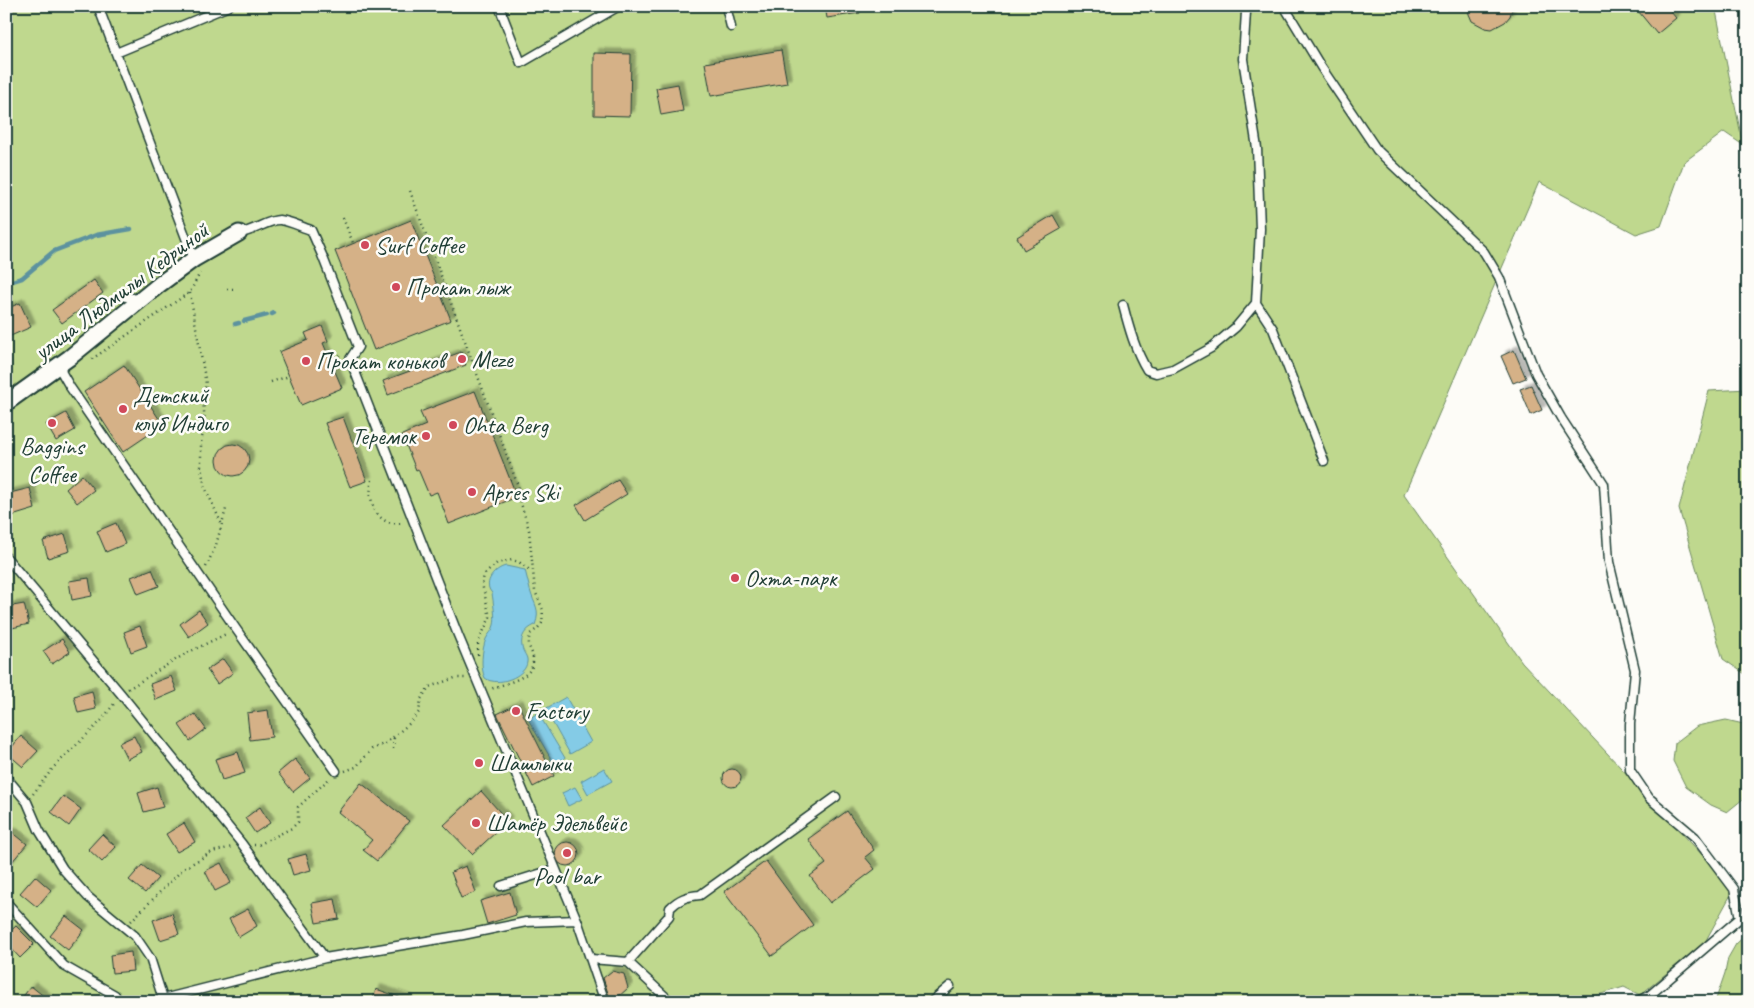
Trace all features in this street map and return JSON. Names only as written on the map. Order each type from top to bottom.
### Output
[{"type":"street","name":"улица Людмилы Кедриной","points":[[6,403],[94,339],[139,301],[198,265],[239,233]]},
{"type":"lane","points":[[98,6],[198,265]]},
{"type":"lane","points":[[116,53],[230,6]]},
{"type":"lane","points":[[499,6],[521,63],[620,6]]},
{"type":"lane","points":[[726,6],[731,27]]},
{"type":"lane","points":[[1244,6],[1246,12],[1243,59],[1257,148],[1258,166],[1260,229],[1256,303],[1273,329],[1324,461]]},
{"type":"lane","points":[[1284,6],[1321,67],[1377,150],[1484,252],[1499,277],[1536,374],[1561,418],[1604,484],[1609,562],[1634,670],[1630,724],[1630,770],[1649,798],[1695,837],[1734,889],[1740,918],[1650,995],[1636,1002]]},
{"type":"lane","points":[[239,233],[249,232],[275,220],[281,220],[311,230],[358,347],[350,359],[477,680],[577,920],[605,1002]]},
{"type":"lane","points":[[120,296],[139,301]]},
{"type":"lane","points":[[1123,305],[1130,333],[1141,361],[1147,370],[1156,372],[1173,369],[1211,348],[1236,327],[1256,303]]},
{"type":"lane","points":[[58,366],[70,387],[200,577],[336,770]]},
{"type":"lane","points":[[6,557],[121,694],[242,844],[325,958]]},
{"type":"lane","points":[[6,777],[27,802],[39,830],[63,869],[88,897],[136,936],[150,958],[162,1000]]},
{"type":"lane","points":[[628,962],[669,916],[670,908],[678,900],[688,896],[700,895],[836,797]]},
{"type":"lane","points":[[501,886],[555,869]]},
{"type":"lane","points":[[6,902],[64,966],[115,996],[118,1002]]},
{"type":"lane","points":[[151,1002],[325,958],[462,935],[526,922],[577,920]]},
{"type":"lane","points":[[591,959],[628,962],[671,1002]]},
{"type":"lane","points":[[931,1002],[950,986]]},
{"type":"path","points":[[410,191],[521,494],[520,500],[529,530],[535,591],[543,610],[542,623],[537,630],[530,634],[528,641],[528,647],[534,662],[531,668],[522,678],[492,689],[489,685]]},
{"type":"path","points":[[343,218],[353,243]]},
{"type":"path","points":[[198,265],[190,292],[206,384],[203,400],[205,422],[201,443],[201,467],[205,488],[222,525]]},
{"type":"path","points":[[227,289],[234,289]]},
{"type":"path","points":[[89,362],[190,292]]},
{"type":"path","points":[[271,382],[289,376]]},
{"type":"path","points":[[372,480],[369,489],[370,497],[380,517],[389,523],[415,524]]},
{"type":"path","points":[[200,577],[216,545],[226,508]]},
{"type":"path","points":[[478,659],[478,643],[490,617],[482,584],[484,575],[497,563],[512,560],[519,562],[532,572]]},
{"type":"path","points":[[336,770],[349,771],[356,767],[372,749],[386,743],[410,723],[419,712],[421,699],[429,687],[455,678],[463,677],[477,680]]},
{"type":"path","points":[[393,749],[394,736]]},
{"type":"green space","name":"Охта-парк","points":[[6,6],[1715,6],[1743,145],[1724,132],[1684,162],[1661,226],[1636,234],[1539,182],[1404,495],[1522,662],[1734,889],[1705,942],[1640,995],[1624,987],[1575,1002],[6,1002]]},
{"type":"green space","points":[[1748,389],[1748,676],[1723,659],[1679,509],[1709,391]]},
{"type":"green space","points":[[1726,720],[1748,725],[1748,795],[1727,812],[1711,805],[1686,787],[1673,761],[1675,743],[1697,726]]},
{"type":"green space","points":[[1748,933],[1748,1002],[1715,1002],[1728,958],[1736,944]]},
{"type":"water","points":[[506,566],[525,570],[536,607],[537,620],[535,625],[526,631],[522,639],[522,647],[527,660],[526,667],[514,678],[497,682],[485,678],[482,669],[482,658],[486,639],[493,629],[495,622],[492,593],[488,585],[489,581],[494,573]]},
{"type":"water","points":[[566,697],[591,742],[570,754],[545,709]]},
{"type":"water","points":[[538,713],[565,758],[554,764],[528,719]]},
{"type":"water","points":[[604,768],[612,781],[588,794],[581,781]]},
{"type":"water","points":[[575,787],[582,799],[568,806],[562,793]]},
{"type":"building","points":[[825,6],[859,6],[860,13],[827,18]]},
{"type":"building","points":[[1467,6],[1513,6],[1510,16],[1505,22],[1492,29],[1485,28],[1472,21]]},
{"type":"building","points":[[1634,6],[1666,6],[1676,18],[1657,34]]},
{"type":"building","points":[[781,50],[787,83],[711,96],[705,63]]},
{"type":"building","points":[[594,53],[631,54],[630,116],[594,115]]},
{"type":"building","points":[[678,84],[683,111],[661,115],[656,88]]},
{"type":"building","points":[[1053,215],[1061,229],[1024,250],[1017,237]]},
{"type":"building","points":[[411,220],[451,320],[374,350],[335,251]]},
{"type":"building","points":[[94,280],[103,293],[62,323],[52,310]]},
{"type":"building","points":[[20,303],[31,327],[6,338],[6,309]]},
{"type":"building","points":[[322,326],[328,341],[323,343],[342,388],[301,405],[279,352],[308,340],[305,333]]},
{"type":"building","points":[[1514,350],[1526,378],[1513,383],[1501,356]]},
{"type":"building","points":[[461,352],[466,365],[388,395],[383,381]]},
{"type":"building","name":"Детский клуб Индиго","points":[[124,365],[163,425],[123,452],[84,392]]},
{"type":"building","points":[[1531,385],[1542,410],[1531,415],[1520,389]]},
{"type":"building","points":[[475,391],[517,497],[449,524],[437,492],[429,495],[418,469],[416,470],[402,435],[426,425],[420,412]]},
{"type":"building","points":[[66,413],[75,430],[56,441],[46,424]]},
{"type":"building","points":[[343,417],[367,481],[350,487],[325,423]]},
{"type":"building","points":[[233,444],[239,445],[244,449],[248,454],[248,466],[244,471],[239,475],[233,476],[227,475],[222,471],[218,466],[217,460],[218,454],[222,449],[227,445]]},
{"type":"building","points":[[82,475],[94,490],[77,503],[66,489]]},
{"type":"building","points":[[618,480],[627,494],[585,520],[576,505]]},
{"type":"building","points":[[30,488],[35,509],[12,516],[6,494]]},
{"type":"building","points":[[116,523],[125,544],[106,552],[97,531]]},
{"type":"building","points":[[65,534],[70,551],[48,558],[43,541]]},
{"type":"building","points":[[152,569],[159,586],[138,594],[131,577]]},
{"type":"building","points":[[89,578],[92,596],[72,600],[69,581]]},
{"type":"building","points":[[24,604],[29,624],[12,628],[7,607]]},
{"type":"building","points":[[199,610],[208,623],[189,637],[180,624]]},
{"type":"building","points":[[140,626],[147,646],[131,652],[124,632]]},
{"type":"building","points":[[62,639],[70,652],[52,664],[43,651]]},
{"type":"building","points":[[223,659],[233,673],[217,684],[207,670]]},
{"type":"building","points":[[171,676],[177,691],[156,700],[150,684]]},
{"type":"building","points":[[92,691],[96,709],[78,713],[74,696]]},
{"type":"building","points":[[518,704],[554,776],[533,787],[497,714]]},
{"type":"building","points":[[268,710],[272,737],[250,740],[247,713]]},
{"type":"building","points":[[195,714],[206,729],[190,741],[179,725]]},
{"type":"building","points":[[21,736],[38,751],[23,767],[7,753]]},
{"type":"building","points":[[134,736],[142,752],[127,759],[119,743]]},
{"type":"building","points":[[238,752],[245,773],[222,780],[215,759]]},
{"type":"building","points":[[295,759],[310,778],[293,792],[278,773]]},
{"type":"building","points":[[732,769],[738,772],[741,778],[738,784],[732,787],[726,784],[723,778],[726,772]]},
{"type":"building","points":[[361,783],[409,821],[377,861],[363,850],[372,840],[338,812]]},
{"type":"building","points":[[157,787],[163,807],[144,812],[138,793]]},
{"type":"building","name":"Шатёр Эдельвейс","points":[[481,791],[508,821],[472,854],[444,825]]},
{"type":"building","points":[[63,796],[81,809],[69,826],[51,812]]},
{"type":"building","points":[[260,807],[270,823],[255,833],[245,818]]},
{"type":"building","points":[[847,811],[874,850],[865,857],[875,869],[830,903],[810,876],[826,864],[808,839]]},
{"type":"building","points":[[184,823],[195,842],[177,852],[166,834]]},
{"type":"building","points":[[11,831],[27,844],[6,869],[6,836]]},
{"type":"building","points":[[102,834],[116,847],[102,862],[88,849]]},
{"type":"building","name":"Pool bar","points":[[567,842],[576,845],[579,854],[576,863],[567,866],[558,863],[555,854],[558,845]]},
{"type":"building","points":[[306,854],[311,870],[293,875],[288,859]]},
{"type":"building","points":[[766,861],[813,925],[772,956],[724,892]]},
{"type":"building","points":[[221,863],[231,883],[215,891],[205,871]]},
{"type":"building","points":[[142,865],[158,878],[145,893],[129,880]]},
{"type":"building","points":[[466,866],[476,892],[461,898],[451,872]]},
{"type":"building","points":[[35,876],[51,890],[37,907],[20,893]]},
{"type":"building","points":[[510,892],[516,915],[487,924],[480,901]]},
{"type":"building","points":[[335,899],[339,919],[316,923],[312,903]]},
{"type":"building","points":[[248,909],[257,926],[239,937],[229,919]]},
{"type":"building","points":[[172,913],[179,934],[160,940],[153,920]]},
{"type":"building","points":[[66,916],[84,930],[68,950],[50,936]]},
{"type":"building","points":[[16,926],[34,944],[20,958],[6,943],[6,935]]},
{"type":"building","points":[[131,952],[133,971],[112,973],[110,955]]},
{"type":"building","points":[[612,971],[624,974],[628,988],[617,998],[609,996],[603,978]]},
{"type":"building","points":[[31,986],[51,1002],[19,1002]]},
{"type":"building","points":[[376,989],[408,1000],[408,1002],[372,1002]]},
{"type":"waterway","points":[[6,283],[22,278],[54,251],[96,235],[131,229]]},
{"type":"waterway","points":[[244,321],[267,315]]},
{"type":"waterway","points":[[235,324],[239,323]]},
{"type":"place","name":"Surf Coffee","points":[[365,245]]},
{"type":"place","name":"Прокат лыж","points":[[396,287]]},
{"type":"place","name":"Meze","points":[[462,359]]},
{"type":"place","name":"Прокат коньков","points":[[306,361]]},
{"type":"place","name":"Детский клуб Индиго","points":[[123,409]]},
{"type":"place","name":"Baggins Coffee","points":[[52,423]]},
{"type":"place","name":"Ohta Berg","points":[[453,425]]},
{"type":"place","name":"Теремок","points":[[426,436]]},
{"type":"place","name":"Apres Ski","points":[[472,492]]},
{"type":"place","name":"Охта-парк","points":[[735,578]]},
{"type":"place","name":"Factory","points":[[516,711]]},
{"type":"place","name":"Шашлыки","points":[[479,763]]},
{"type":"place","name":"Шатёр Эдельвейс","points":[[476,823]]},
{"type":"place","name":"Pool bar","points":[[567,853]]}]
